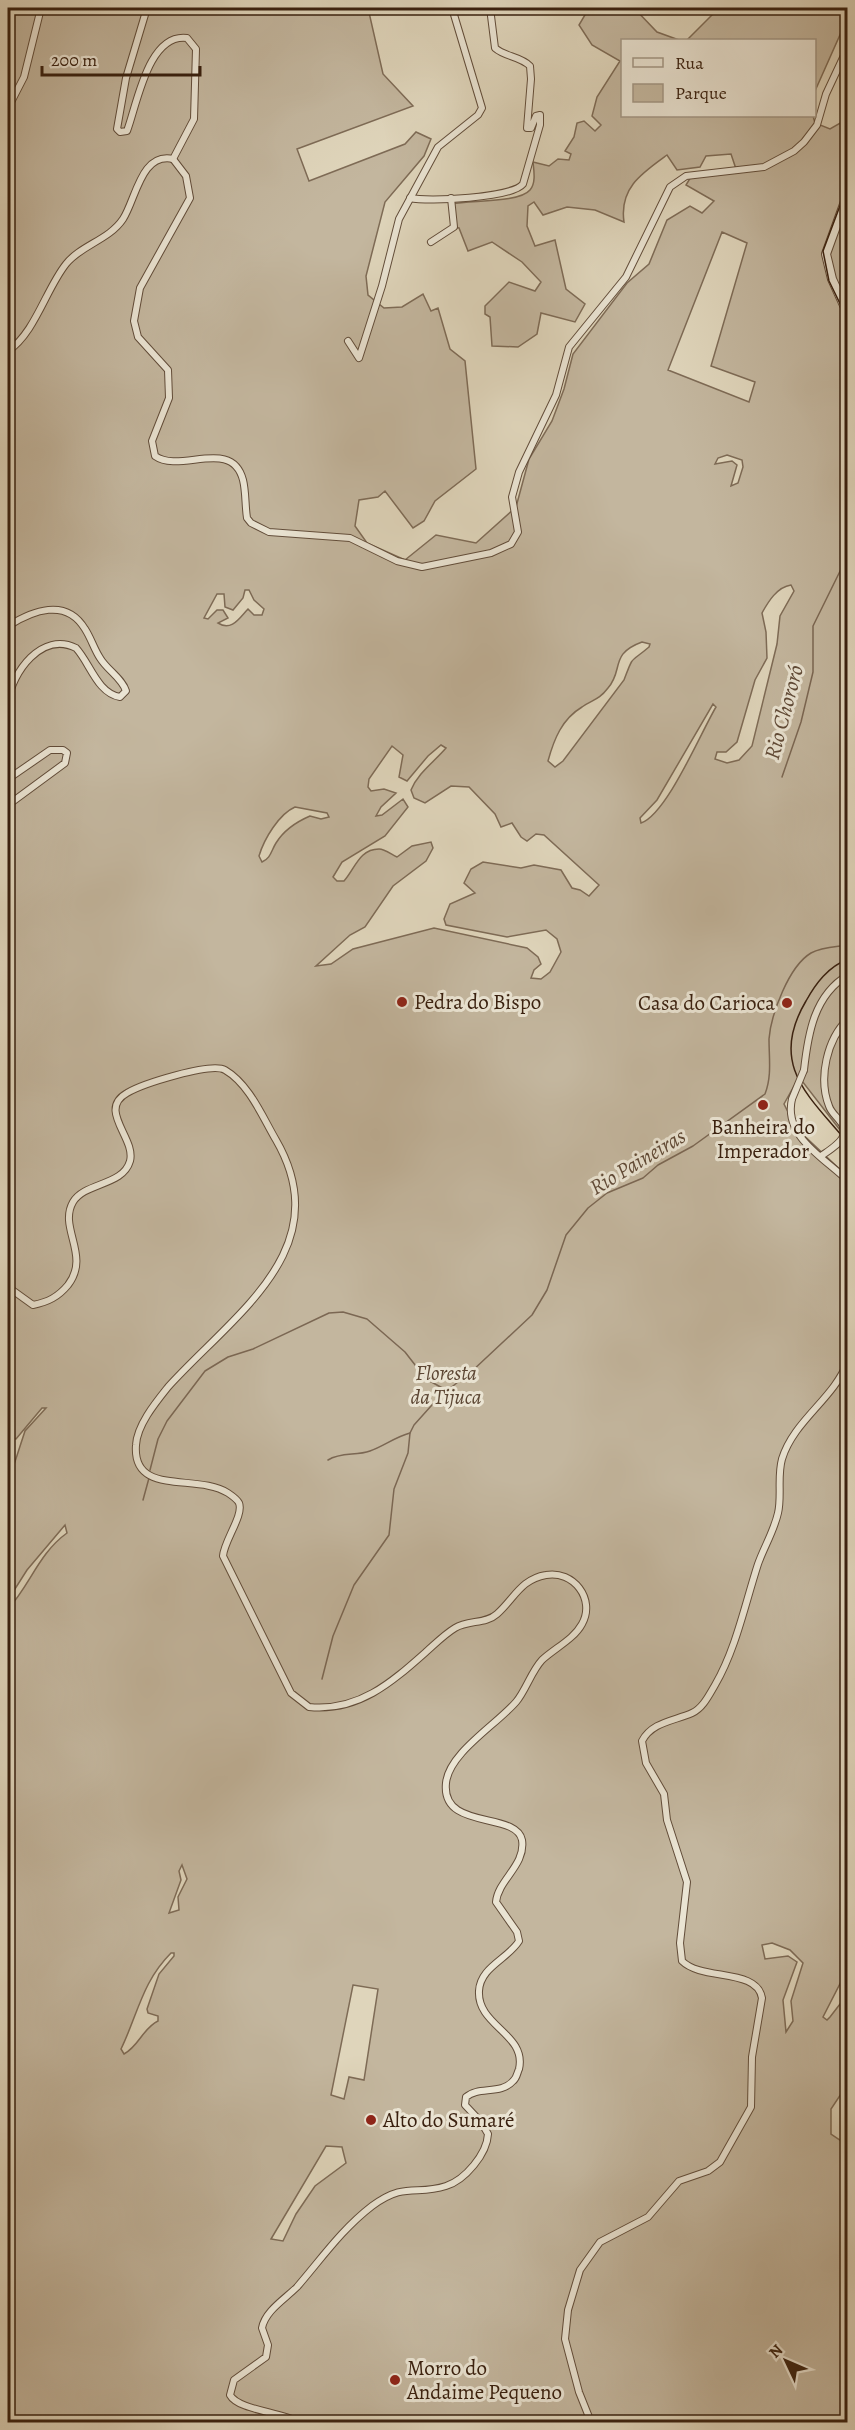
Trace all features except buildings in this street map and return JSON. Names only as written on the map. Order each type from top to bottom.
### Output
[{"type":"street","points":[[8,108],[24,77],[41,8]]},
{"type":"street","points":[[147,8],[126,78],[117,129],[120,132],[127,131],[142,83],[158,53],[174,38],[187,38],[196,49],[194,119],[173,159]]},
{"type":"street","points":[[348,340],[359,358],[382,286],[399,219],[438,147],[478,115],[482,108],[452,8]]},
{"type":"street","points":[[410,198],[423,201],[509,192],[521,187],[540,125],[538,114],[530,129],[526,125],[531,79],[530,66],[522,59],[495,48],[490,8]]},
{"type":"street","points":[[8,351],[16,344],[42,308],[67,262],[117,226],[134,201],[149,165],[159,158],[173,159],[186,176],[190,198],[145,276],[135,303],[134,321],[138,337],[168,370],[169,398],[152,441],[155,456],[165,460],[212,458],[234,464],[243,480],[247,518],[261,530],[338,536],[372,547],[397,561],[422,567],[490,553],[511,544],[516,538],[518,532],[512,497],[556,395],[569,347],[626,277],[670,187],[686,176],[764,167],[794,151],[817,125],[826,94],[848,47]]},
{"type":"street","points":[[848,163],[847,196],[826,254],[832,279],[848,314]]},
{"type":"street","points":[[431,242],[454,226],[451,198]]},
{"type":"street","points":[[8,626],[24,616],[44,609],[57,609],[74,616],[84,628],[100,658],[123,684],[126,691],[120,696],[110,693],[92,673],[76,648],[62,644],[35,653],[13,681],[8,702]]},
{"type":"street","points":[[8,779],[50,750],[63,750],[68,753],[65,763],[8,805]]},
{"type":"street","points":[[8,842],[10,846],[8,858]]},
{"type":"street","points":[[848,975],[825,995],[819,1007],[808,1040],[804,1070],[792,1099],[791,1121],[799,1135],[848,1181]]},
{"type":"street","points":[[821,1156],[843,1138],[844,1133],[844,1127],[829,1107],[826,1084],[832,1040],[848,1019]]},
{"type":"street","points":[[8,1287],[33,1305],[57,1297],[74,1276],[78,1255],[69,1214],[72,1203],[79,1195],[120,1175],[130,1159],[130,1149],[114,1110],[117,1101],[123,1095],[138,1087],[204,1068],[218,1067],[226,1070],[248,1093],[288,1160],[294,1180],[294,1218],[290,1238],[279,1267],[256,1299],[189,1365],[154,1406],[138,1435],[137,1462],[141,1470],[153,1479],[208,1484],[237,1500],[240,1506],[239,1513],[226,1540],[223,1556],[291,1693],[309,1707],[340,1707],[362,1700],[384,1688],[456,1627],[498,1614],[513,1594],[538,1576],[548,1574],[564,1576],[575,1583],[586,1599],[587,1610],[579,1630],[543,1659],[517,1700],[456,1758],[448,1771],[446,1784],[451,1801],[457,1810],[508,1827],[520,1836],[522,1842],[516,1867],[502,1887],[496,1902],[517,1932],[519,1941],[485,1975],[479,1991],[481,2008],[485,2015],[518,2048],[520,2061],[517,2077],[507,2086],[472,2093],[466,2097],[465,2105],[481,2122],[488,2134],[481,2154],[471,2168],[449,2186],[398,2191],[373,2206],[334,2240],[298,2285],[266,2316],[262,2328],[268,2345],[266,2357],[234,2380],[230,2395],[237,2404],[289,2417],[298,2422]]},
{"type":"street","points":[[591,2422],[579,2392],[565,2339],[568,2310],[580,2270],[600,2242],[648,2217],[679,2181],[708,2171],[720,2162],[751,2107],[752,2057],[762,1998],[761,1990],[753,1983],[694,1969],[682,1961],[680,1943],[687,1882],[667,1820],[664,1794],[646,1763],[642,1741],[646,1734],[663,1723],[693,1712],[703,1704],[716,1683],[759,1561],[776,1521],[782,1459],[804,1421],[834,1388],[848,1361]]},
{"type":"green space","name":"Floresta da Tijuca","points":[[8,8],[368,8],[383,74],[413,106],[297,149],[309,181],[405,144],[416,132],[431,139],[424,156],[385,202],[366,276],[368,295],[384,308],[402,307],[423,294],[431,311],[438,308],[450,349],[465,361],[476,469],[435,501],[424,521],[413,528],[385,491],[378,497],[359,500],[355,526],[367,543],[405,560],[436,535],[476,543],[516,507],[529,459],[552,421],[564,389],[573,354],[627,283],[649,264],[667,220],[690,206],[702,213],[714,201],[686,185],[692,175],[736,169],[731,154],[706,156],[700,167],[677,170],[667,155],[634,182],[625,200],[624,222],[595,210],[567,207],[543,215],[534,202],[528,206],[527,226],[535,246],[555,240],[566,289],[585,304],[575,322],[541,313],[537,334],[518,347],[492,346],[490,317],[485,314],[485,306],[509,282],[535,291],[541,282],[522,262],[492,242],[468,251],[459,228],[454,227],[452,204],[505,199],[524,194],[533,184],[533,162],[549,166],[558,159],[569,160],[571,154],[565,151],[574,137],[577,123],[584,121],[595,131],[601,125],[592,116],[597,97],[620,61],[592,45],[579,25],[589,8],[634,8],[657,32],[676,39],[621,39],[621,117],[813,117],[815,123],[830,129],[844,121],[847,116],[847,1139],[799,1077],[784,1104],[796,1128],[848,1177],[848,1968],[823,2017],[827,2020],[847,1995],[847,2085],[831,2109],[831,2134],[847,2145],[847,2422],[8,2422],[8,1609],[49,1550],[67,1533],[65,1525],[27,1570],[8,1600],[8,1483],[25,1431],[46,1408],[42,1408],[16,1439],[8,1438]],"holes":[[[722,232],[747,243],[711,366],[755,382],[749,402],[668,370]],[[727,455],[742,460],[743,467],[738,483],[731,486],[737,465],[732,461],[715,464],[718,458]],[[791,585],[794,591],[780,616],[777,644],[752,746],[739,760],[727,763],[715,759],[717,752],[726,752],[737,742],[755,680],[767,658],[766,632],[762,613],[781,589]],[[245,590],[249,590],[254,600],[264,609],[262,615],[254,615],[248,609],[232,625],[227,626],[218,623],[228,618],[223,610],[217,610],[208,619],[204,618],[217,594],[224,594],[225,607],[233,610],[243,598]],[[642,642],[650,644],[633,660],[624,680],[563,761],[555,767],[548,761],[560,730],[569,717],[598,698],[608,688],[625,652]],[[713,704],[716,707],[683,771],[662,805],[641,823],[640,818],[657,800]],[[441,745],[446,748],[414,784],[411,790],[414,798],[425,803],[451,786],[469,787],[495,814],[501,827],[512,823],[521,837],[527,841],[536,834],[544,835],[599,885],[589,896],[572,888],[561,870],[534,865],[521,868],[483,862],[471,869],[464,883],[475,893],[450,904],[444,919],[446,925],[507,937],[546,930],[557,939],[561,952],[550,972],[541,979],[531,978],[534,970],[541,964],[538,957],[527,948],[434,928],[353,949],[331,964],[316,966],[350,935],[365,927],[393,886],[426,861],[433,848],[431,842],[412,846],[397,857],[381,849],[372,850],[358,860],[344,881],[337,881],[333,877],[342,862],[385,836],[408,807],[403,799],[382,815],[376,816],[381,807],[396,793],[384,789],[371,791],[368,787],[369,779],[392,746],[403,755],[399,777],[407,781],[428,756]],[[295,807],[327,813],[329,817],[321,819],[310,816],[295,824],[283,834],[269,856],[262,862],[259,856],[261,849],[283,815]],[[182,1865],[187,1879],[178,1897],[179,1910],[169,1913],[181,1880],[179,1871]],[[772,1943],[790,1950],[803,1963],[791,2001],[793,2021],[786,2032],[783,2000],[797,1962],[788,1956],[765,1959],[762,1945]],[[171,1953],[174,1953],[159,1974],[147,2009],[148,2013],[158,2016],[158,2021],[148,2028],[134,2046],[124,2054],[121,2049],[153,1975]],[[353,1985],[378,1989],[364,2080],[349,2077],[344,2099],[331,2095]],[[326,2146],[342,2147],[346,2163],[315,2186],[296,2214],[283,2241],[271,2239]]]},
{"type":"green space","points":[[719,8],[847,8],[847,19],[816,89],[816,39],[688,39]]},
{"type":"waterway","name":"Rio Chororó","points":[[782,777],[801,722],[813,672],[813,626],[848,555]]},
{"type":"waterway","name":"Rio Paineiras","points":[[322,1679],[333,1636],[354,1585],[389,1535],[394,1489],[408,1453],[410,1433],[414,1425],[440,1396],[471,1372],[532,1315],[547,1290],[566,1235],[588,1208],[607,1193],[643,1178],[658,1165],[693,1146],[765,1094],[769,1074],[770,1029],[782,991],[795,968],[811,953],[824,948],[848,945]]},
{"type":"waterway","points":[[150,1470],[158,1439],[167,1421],[205,1371],[228,1357],[253,1349],[329,1313],[343,1312],[367,1319],[405,1352],[426,1379],[446,1390]]},
{"type":"waterway","points":[[328,1460],[338,1456],[370,1451],[410,1433]]},
{"type":"waterway","points":[[143,1500],[149,1478]]},
{"type":"tram line","points":[[848,154],[844,164],[844,195],[823,251],[829,281],[848,320]]},
{"type":"tram line","points":[[848,959],[823,976],[814,988],[795,1024],[791,1044],[792,1062],[798,1078],[820,1110],[848,1143]]},
{"type":"place","name":"Pedra do Bispo","points":[[402,1002]]},
{"type":"place","name":"Casa do Carioca","points":[[787,1003]]},
{"type":"place","name":"Banheira do Imperador","points":[[763,1105]]},
{"type":"place","name":"Alto do Sumaré","points":[[371,2120]]},
{"type":"place","name":"Morro do Andaime Pequeno","points":[[395,2380]]}]
